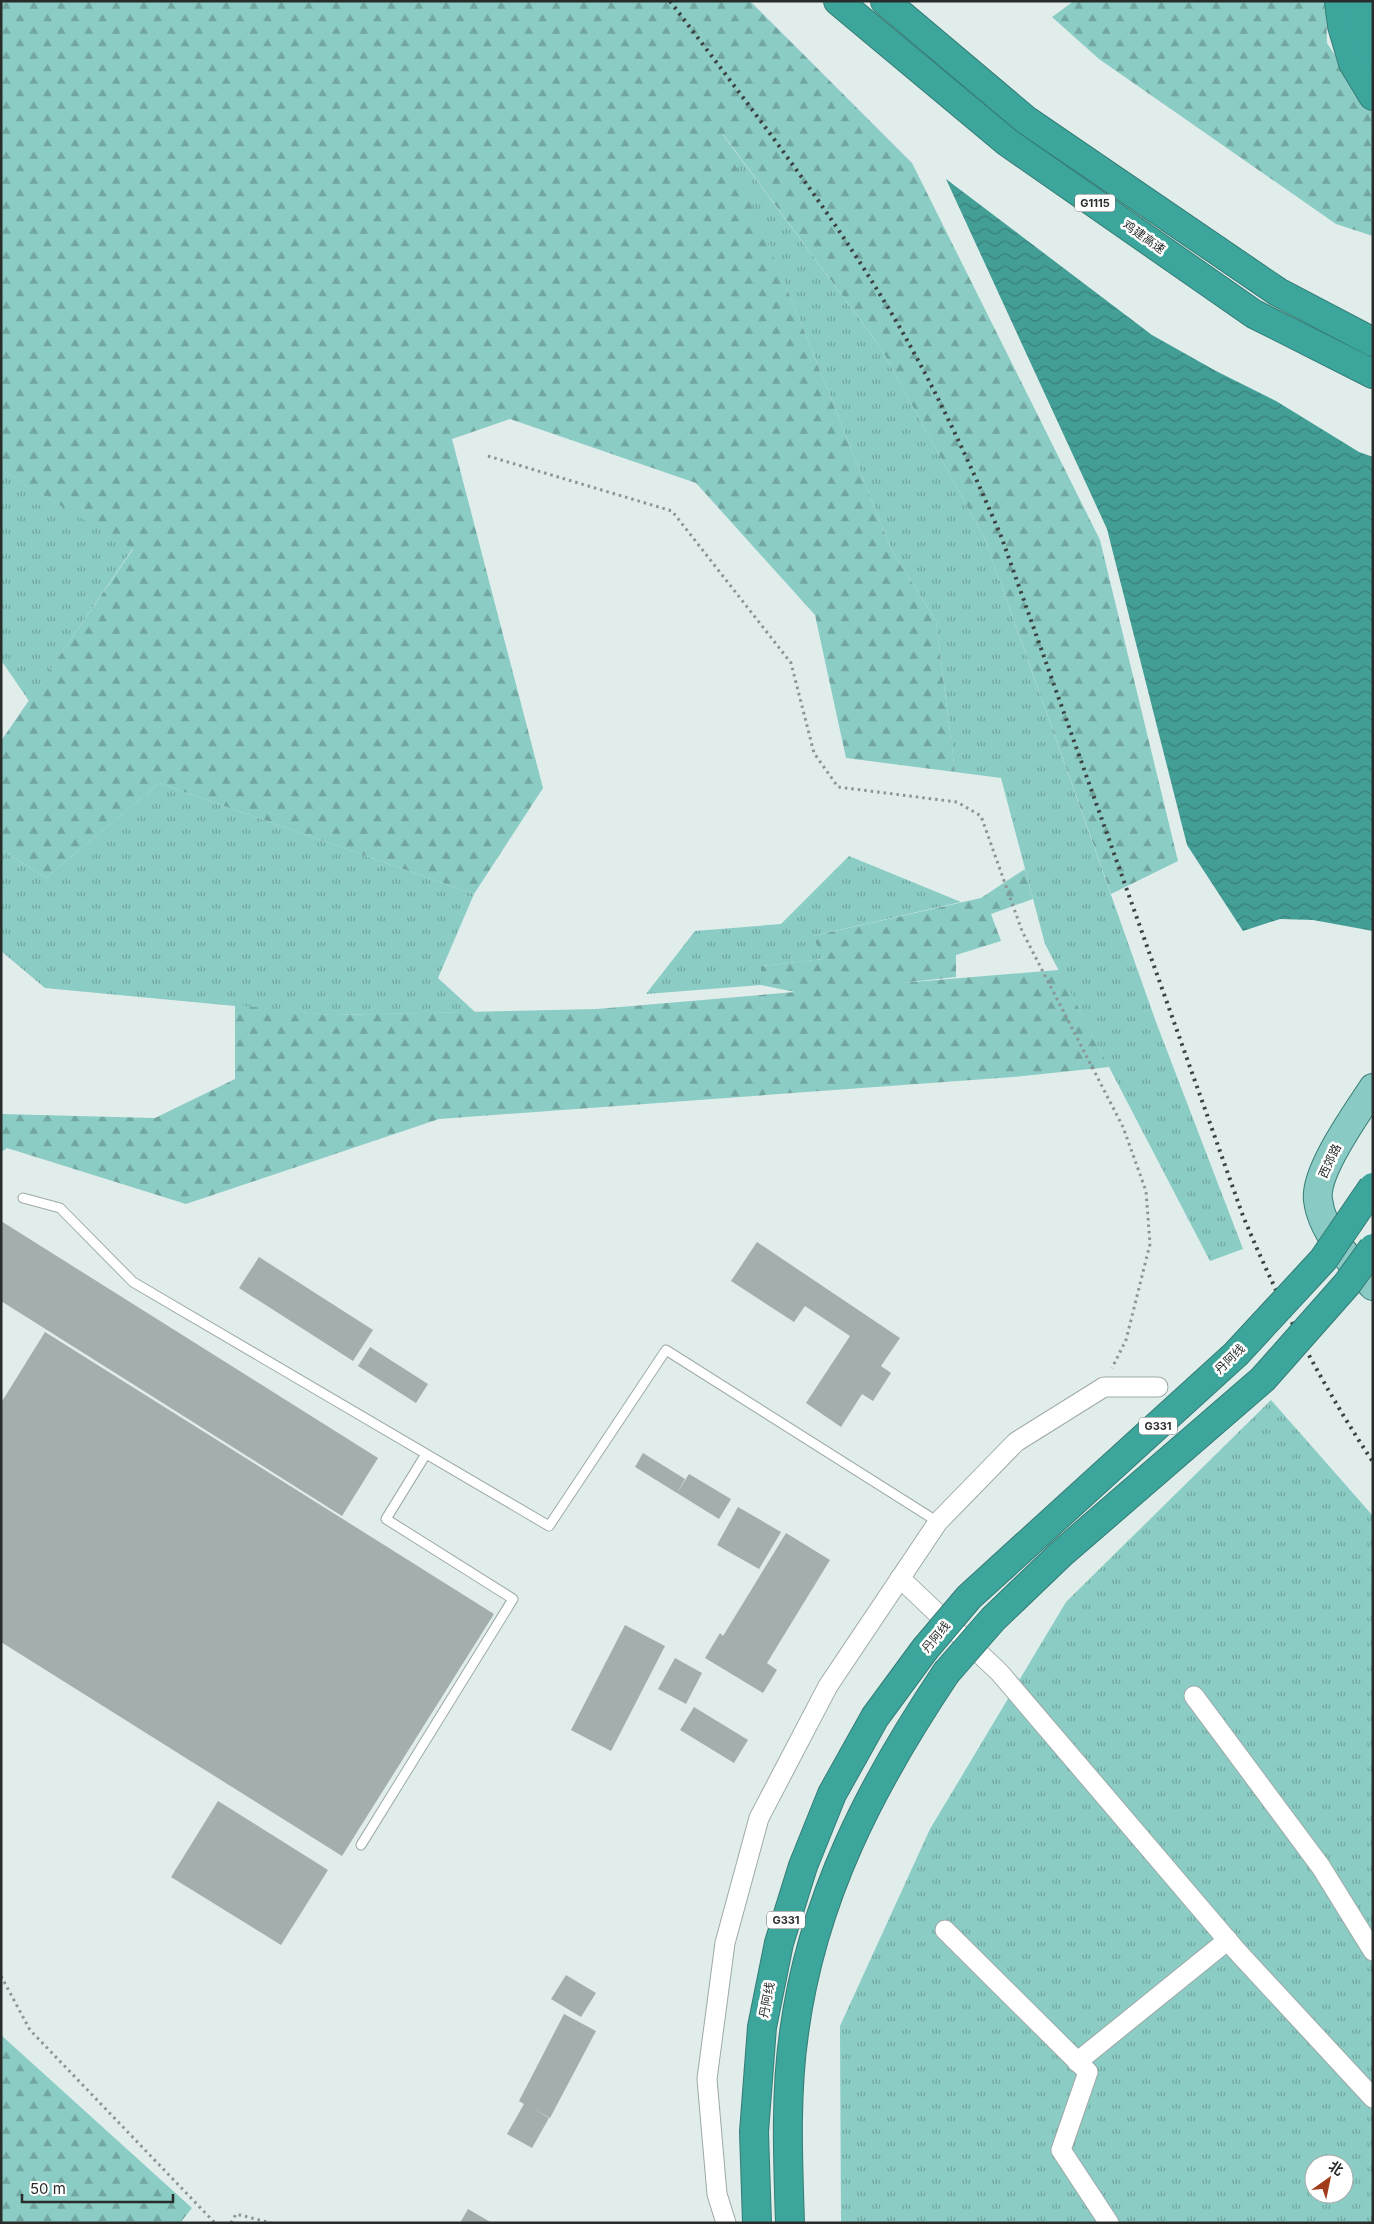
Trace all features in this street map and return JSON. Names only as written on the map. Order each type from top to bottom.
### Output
[{"type":"highway","name":"鸡建高速","points":[[838,1],[1023,154],[1254,314],[1373,374]]},
{"type":"highway","name":"G1115","points":[[885,1],[1026,120],[1278,292],[1373,342]]},
{"type":"highway","points":[[1339,1],[1342,26],[1353,62],[1373,96]]},
{"type":"highway","points":[[1359,1],[1360,20],[1373,52]]},
{"type":"highway","name":"丹阿线","points":[[757,2223],[754,2132],[762,2027],[779,1943],[803,1866],[832,1794],[876,1717],[925,1649],[969,1597],[1038,1532],[1236,1354],[1323,1260],[1373,1187]]},
{"type":"highway","name":"G331","points":[[790,2223],[788,2143],[794,2034],[808,1954],[830,1888],[864,1808],[904,1736],[946,1673],[993,1620],[1062,1553],[1263,1378],[1347,1284],[1373,1248]]},
{"type":"main road","name":"西郊路","points":[[1373,1088],[1338,1143],[1321,1177],[1318,1200],[1326,1225],[1349,1259],[1373,1286]]},
{"type":"street","points":[[726,2223],[718,2194],[708,2079],[725,1943],[759,1818],[828,1686],[938,1522],[1016,1442],[1104,1387],[1158,1387]]},
{"type":"street","points":[[900,1578],[1000,1672],[1228,1940],[1373,2098]]},
{"type":"street","points":[[1194,1696],[1320,1867],[1373,1951]]},
{"type":"street","points":[[946,1930],[1088,2072],[1061,2150],[1109,2223]]},
{"type":"street","points":[[1077,2062],[1228,1940]]},
{"type":"lane","points":[[23,1198],[60,1208],[133,1282],[549,1526],[666,1350],[938,1522]]},
{"type":"lane","points":[[361,1845],[514,1599],[386,1519],[426,1454]]},
{"type":"path","points":[[488,456],[672,512],[791,663],[814,753],[838,787],[957,802],[981,816],[1022,931],[1123,1127],[1146,1191],[1150,1244],[1126,1340],[1104,1387]]},
{"type":"path","points":[[1,1976],[30,2030],[215,2223]]},
{"type":"path","points":[[231,2223],[236,2214],[271,2223]]},
{"type":"green space","points":[[1,1],[750,1],[912,163],[1100,540],[1178,861],[1111,894],[985,539],[881,348],[722,133],[799,318],[891,549],[936,621],[955,772],[846,758],[815,615],[696,483],[510,419],[452,439],[543,788],[474,894],[159,783],[46,878],[1,849],[1,741],[133,549],[1,470]]},
{"type":"green space","points":[[1074,1],[1326,1],[1327,43],[1373,114],[1373,236],[1336,224],[1099,59],[1052,17]]},
{"type":"green space","points":[[720,131],[881,348],[985,539],[1156,1022],[1243,1249],[1210,1261],[1045,944],[1001,778],[955,772],[936,621],[891,549],[799,318]]},
{"type":"green space","points":[[1,470],[133,548],[29,701],[1,660]]},
{"type":"green space","points":[[159,783],[474,894],[438,978],[475,1012],[330,1015],[45,988],[1,951],[1,849],[46,878]]},
{"type":"green space","points":[[849,856],[961,902],[813,936],[824,959],[762,966],[761,985],[646,994],[695,931],[781,924]]},
{"type":"green space","points":[[1025,869],[1033,899],[991,914],[1001,941],[956,955],[956,977],[901,983],[1059,970],[1109,1067],[1013,1077],[439,1119],[186,1204],[7,1148],[1,1152],[1,1114],[155,1118],[235,1079],[235,1005],[330,1015],[597,1009],[795,992],[761,985],[761,966],[823,959],[813,936],[981,898]]},
{"type":"green space","points":[[1271,1400],[1373,1516],[1373,2223],[841,2223],[840,2026],[930,1829],[1066,1602]]},
{"type":"green space","points":[[1,2035],[192,2208],[180,2223],[1,2223]]},
{"type":"water","points":[[946,179],[1152,335],[1216,371],[1276,401],[1359,452],[1373,457],[1373,931],[1313,920],[1280,919],[1243,931],[1187,845],[1107,529]]},
{"type":"building","points":[[1,1221],[378,1458],[342,1516],[1,1301]]},
{"type":"building","points":[[757,1242],[900,1338],[881,1366],[891,1373],[873,1401],[862,1394],[841,1427],[806,1403],[850,1336],[805,1306],[794,1322],[731,1281]]},
{"type":"building","points":[[259,1257],[373,1330],[353,1361],[239,1288]]},
{"type":"building","points":[[45,1332],[494,1614],[342,1856],[1,1642],[1,1403]]},
{"type":"building","points":[[370,1347],[428,1384],[416,1403],[358,1366]]},
{"type":"building","points":[[643,1453],[685,1479],[677,1493],[635,1467]]},
{"type":"building","points":[[689,1474],[731,1499],[719,1519],[677,1493]]},
{"type":"building","points":[[738,1507],[781,1532],[759,1569],[717,1545]]},
{"type":"building","points":[[786,1533],[830,1560],[767,1663],[777,1670],[763,1693],[705,1658],[720,1633],[723,1636]]},
{"type":"building","points":[[625,1625],[665,1646],[611,1751],[571,1730]]},
{"type":"building","points":[[675,1658],[702,1673],[686,1704],[658,1689]]},
{"type":"building","points":[[694,1707],[748,1740],[734,1763],[680,1730]]},
{"type":"building","points":[[218,1801],[328,1870],[281,1945],[171,1877]]},
{"type":"building","points":[[566,1975],[596,1993],[581,2017],[551,1999]]},
{"type":"building","points":[[564,2014],[596,2031],[550,2118],[532,2108],[549,2118],[532,2148],[507,2134],[524,2104],[519,2101]]},
{"type":"building","points":[[468,2209],[492,2223],[460,2223]]},
{"type":"railway","points":[[670,1],[832,220],[881,296],[915,354],[946,414],[1001,536],[1243,1216],[1271,1280],[1302,1342],[1336,1403],[1373,1462]]}]
